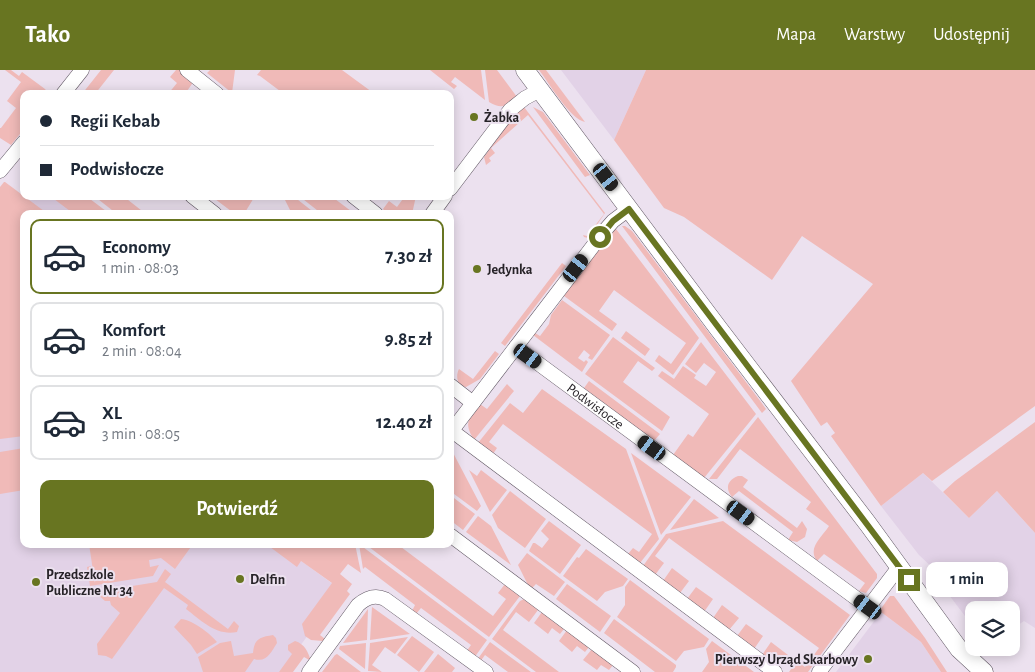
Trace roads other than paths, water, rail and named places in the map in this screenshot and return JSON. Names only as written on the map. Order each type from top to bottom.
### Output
[{"type":"street","points":[[67,90],[82,70]]},
{"type":"street","points":[[187,70],[213,90]]},
{"type":"street","points":[[525,70],[959,648],[984,672]]},
{"type":"street","points":[[454,185],[510,110],[525,98],[540,90]]},
{"type":"street","points":[[0,171],[20,147]]},
{"type":"street","points":[[197,200],[210,210]]},
{"type":"street","points":[[358,200],[371,210]]},
{"type":"street","points":[[454,428],[606,229],[629,209]]},
{"type":"street","name":"Podwisłocze","points":[[516,347],[868,607]]},
{"type":"street","points":[[454,389],[473,403]]},
{"type":"street","points":[[454,434],[775,672]]},
{"type":"street","points":[[454,538],[633,672]]},
{"type":"street","points":[[819,672],[899,567]]},
{"type":"street","points":[[309,672],[358,605],[366,598],[376,597],[385,599],[486,672]]},
{"type":"street","points":[[959,648],[968,672]]},
{"type":"place","name":"Żabka","points":[[474,117]]},
{"type":"place","name":"Jedynka","points":[[477,269]]},
{"type":"place","name":"Delfin","points":[[240,579]]},
{"type":"place","name":"Przedszkole Publiczne Nr 34","points":[[36,582]]},
{"type":"place","name":"Pierwszy Urząd Skarbowy","points":[[868,659]]}]
